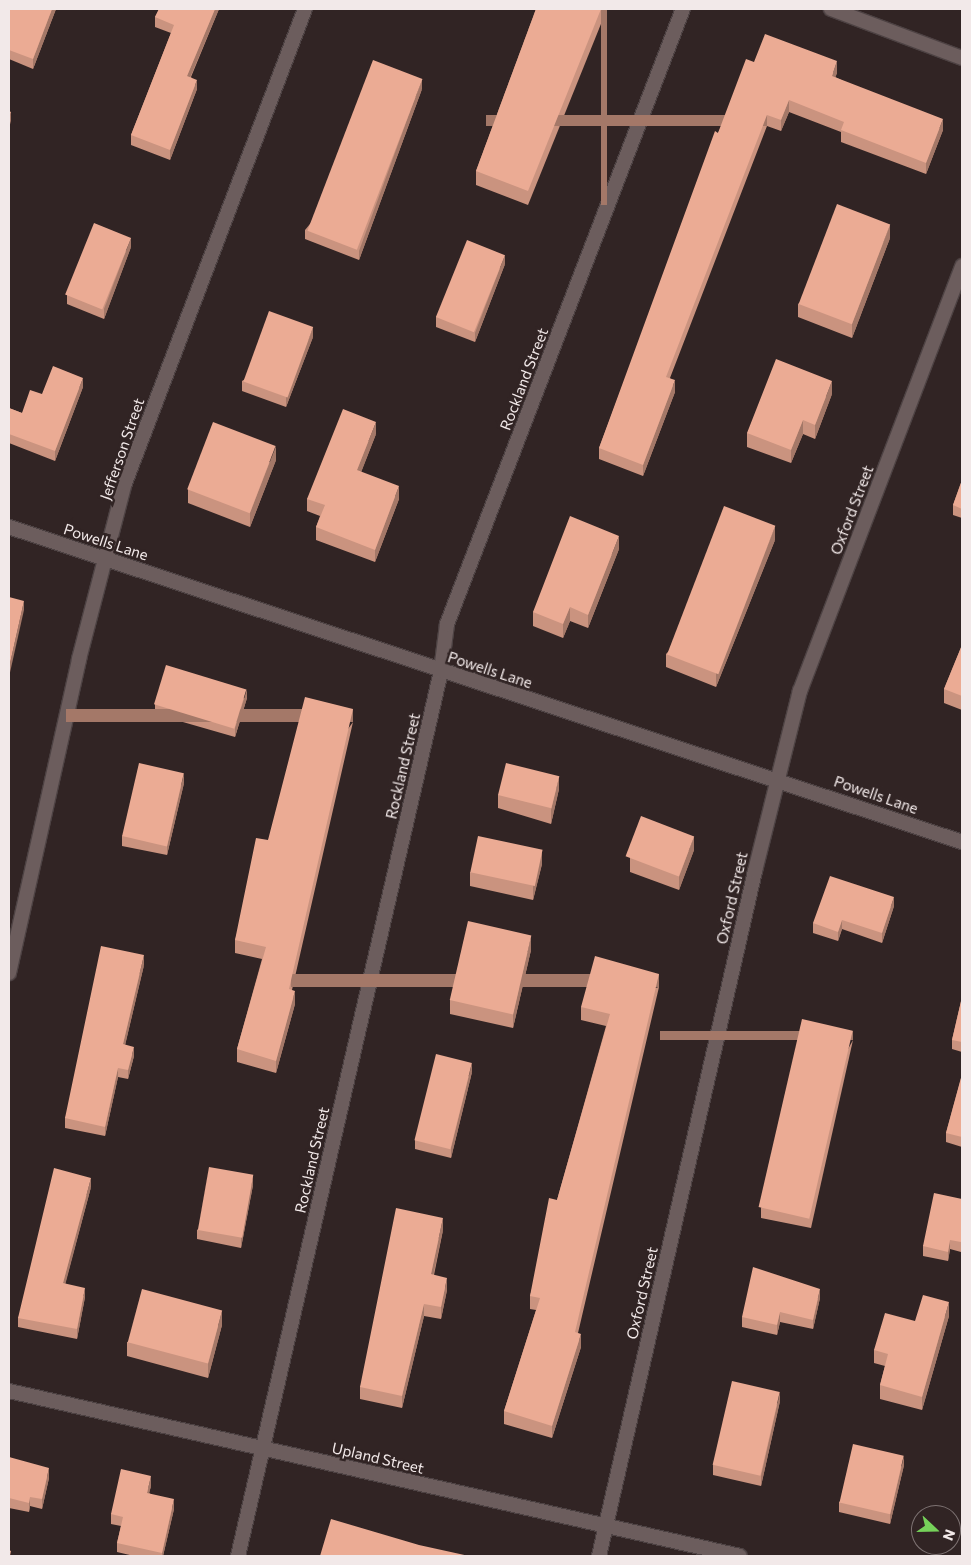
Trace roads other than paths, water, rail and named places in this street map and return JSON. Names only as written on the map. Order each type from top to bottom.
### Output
[{"type":"street","name":"Jefferson Street","points":[[9,973],[78,659],[125,483],[305,9]]},
{"type":"street","name":"Rockland Street","points":[[238,1556],[441,671],[447,624],[683,9]]},
{"type":"street","points":[[831,9],[962,58]]},
{"type":"street","name":"Oxford Street","points":[[599,1556],[778,779],[800,691],[962,266]]},
{"type":"street","name":"Powells Lane","points":[[9,527],[441,671],[778,779],[962,842]]},
{"type":"street","name":"Upland Street","points":[[9,1391],[740,1556]]}]
